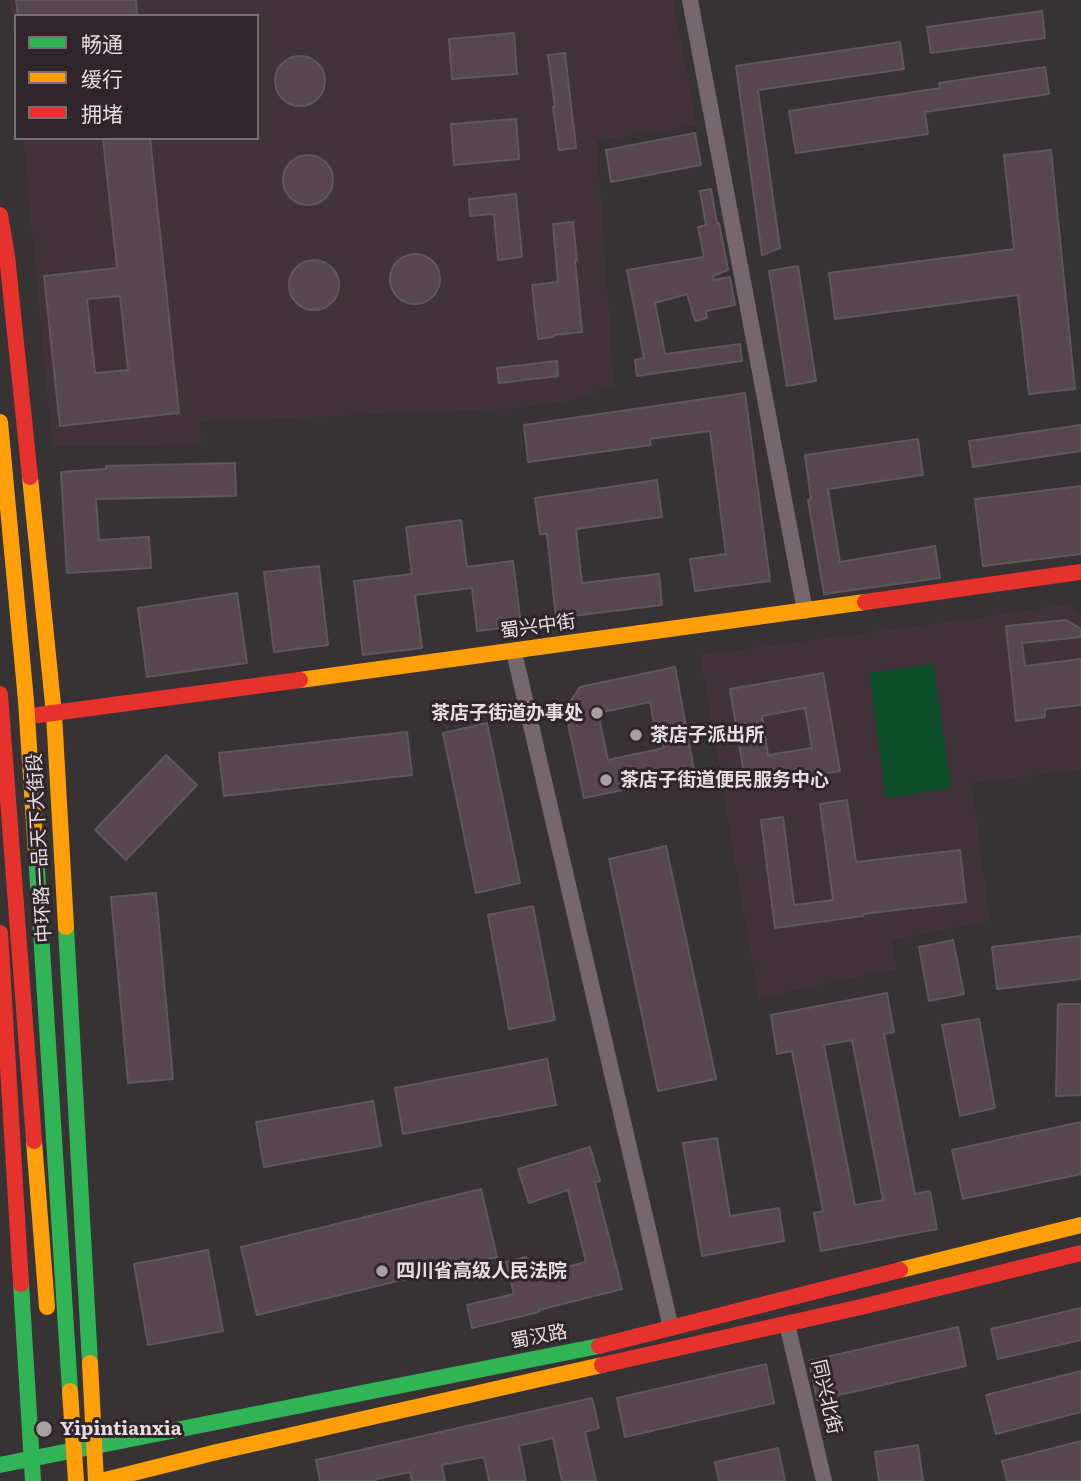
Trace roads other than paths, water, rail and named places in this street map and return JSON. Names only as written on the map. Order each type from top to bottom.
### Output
[{"type":"main road","name":"中环路一品天下大街段","points":[[0,215],[7,256],[54,714],[93,1447],[98,1481]]},
{"type":"main road","points":[[0,422],[26,701],[76,1481]]},
{"type":"main road","name":"蜀兴中街","points":[[0,718],[54,714],[514,652],[1081,572]]},
{"type":"main road","points":[[0,694],[48,1324]]},
{"type":"main road","points":[[0,933],[33,1481]]},
{"type":"main road","name":"蜀汉路","points":[[0,1465],[589,1348],[1081,1225]]},
{"type":"main road","points":[[98,1481],[861,1307],[1081,1253]]},
{"type":"main road","points":[[56,1432],[58,1469]]},
{"type":"street","points":[[690,0],[805,611]]},
{"type":"street","points":[[514,652],[671,1328]]},
{"type":"street","name":"同兴北街","points":[[787,1324],[824,1481]]},
{"type":"place","name":"茶店子街道办事处","points":[[597,713]]},
{"type":"place","name":"茶店子派出所","points":[[636,735]]},
{"type":"place","name":"茶店子街道便民服务中心","points":[[606,780]]},
{"type":"place","name":"四川省高级人民法院","points":[[382,1271]]},
{"type":"place","name":"Yipintianxia","points":[[44,1429]]}]
